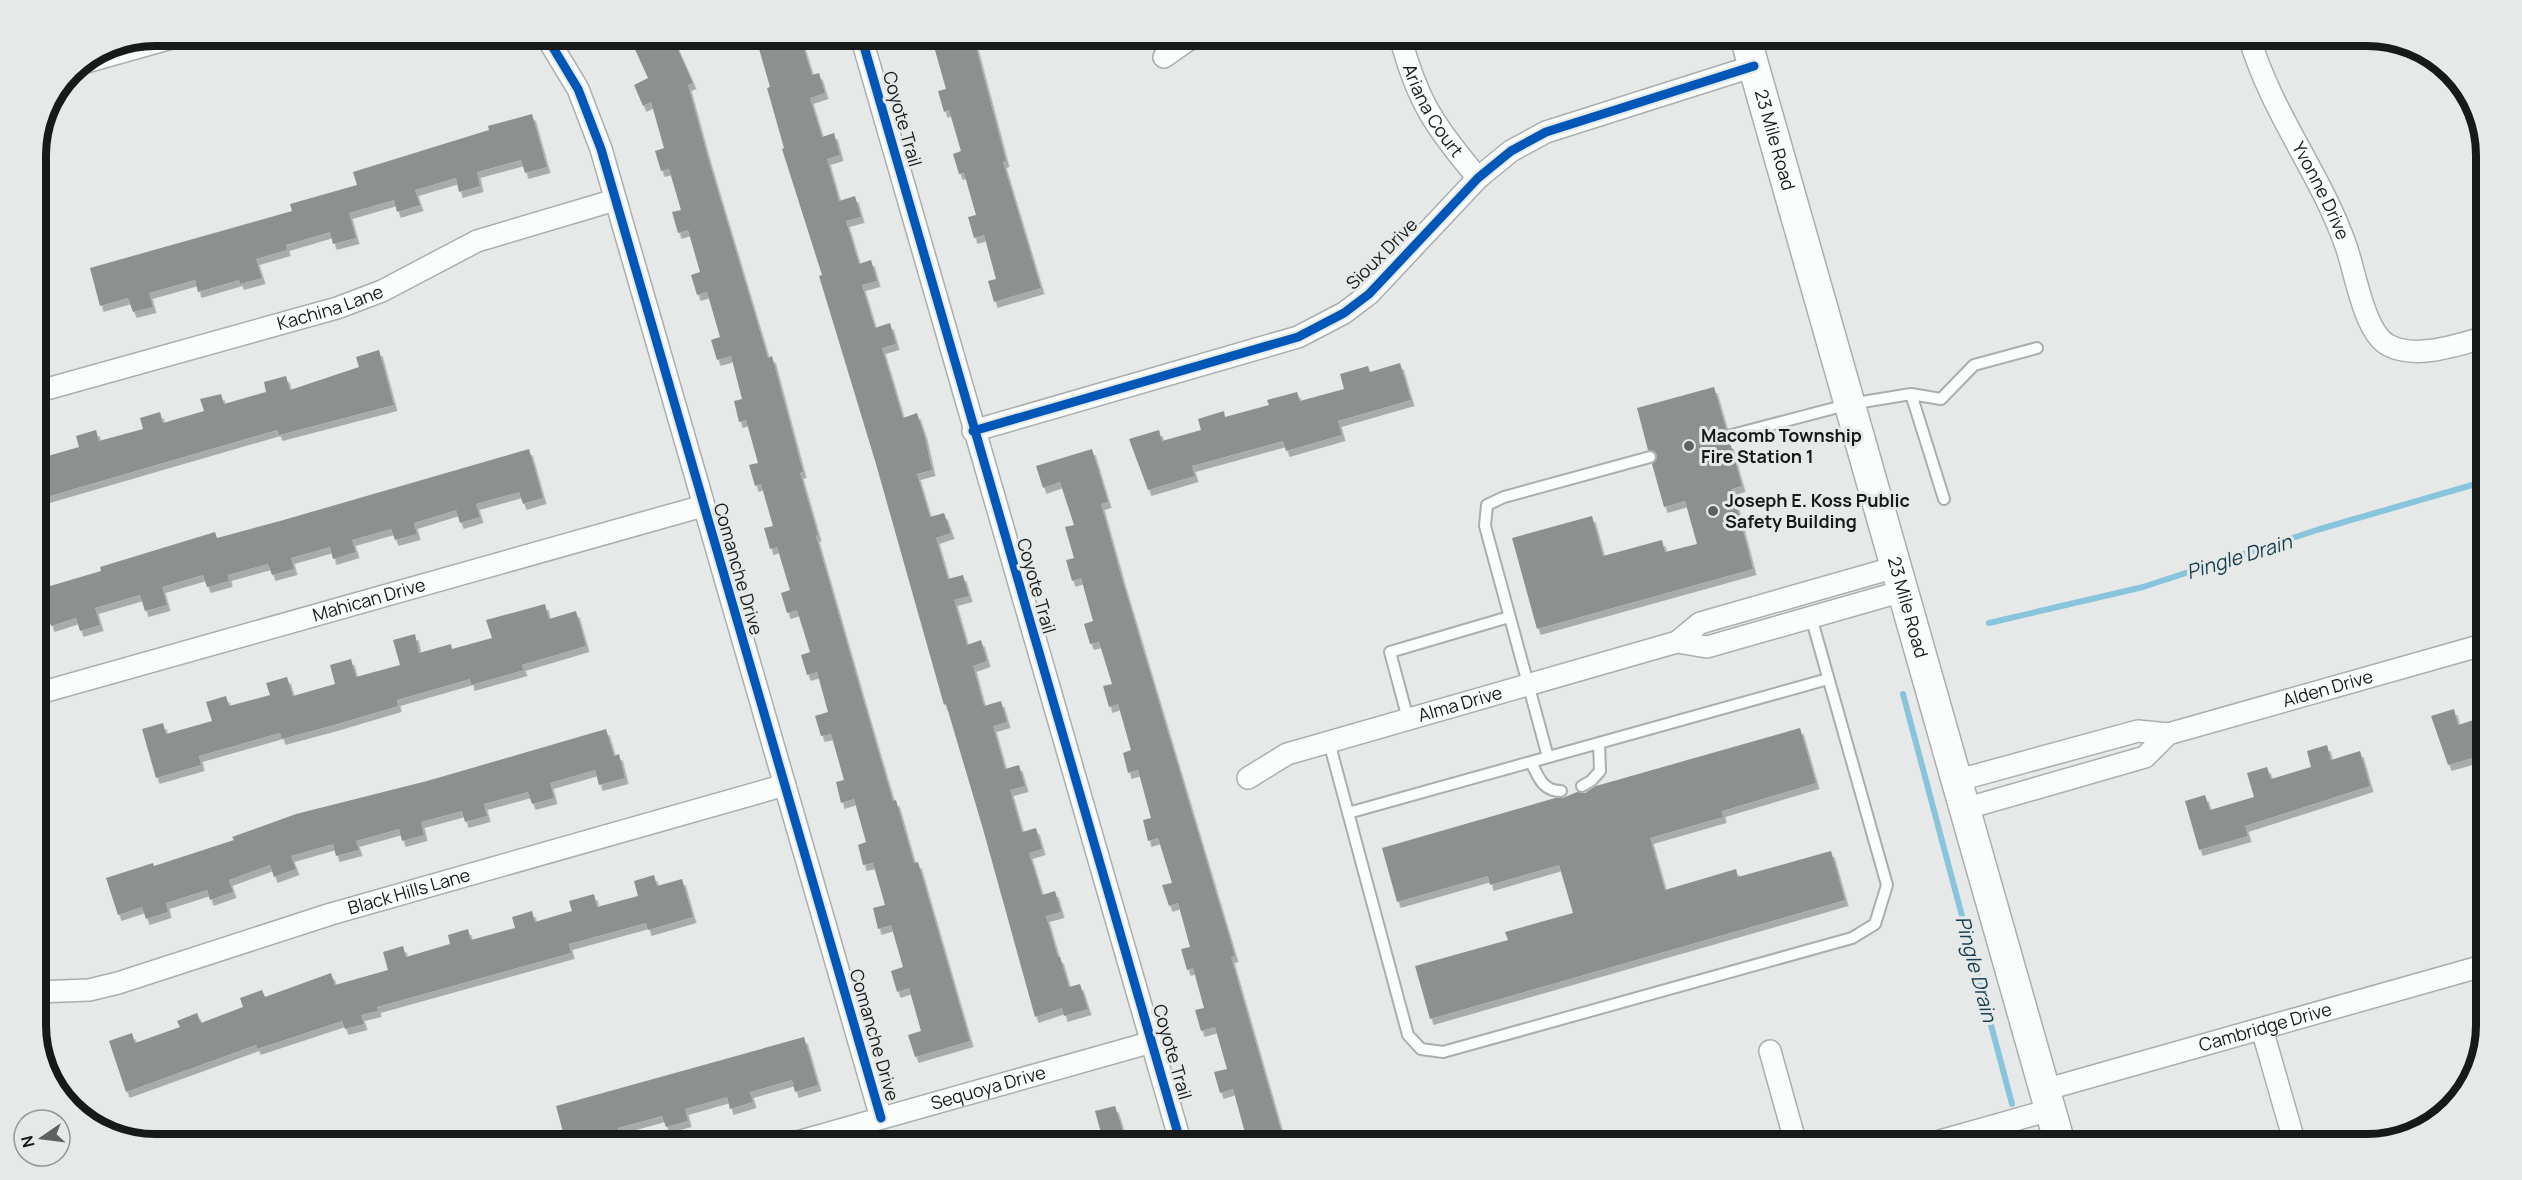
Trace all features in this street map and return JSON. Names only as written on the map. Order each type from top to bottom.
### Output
[{"type":"main road","name":"23 Mile Road","points":[[1748,46],[2057,1134]]},
{"type":"street","name":"Ariana Court","points":[[1403,46],[1409,70],[1440,134],[1478,178]]},
{"type":"street","name":"Yvonne Drive","points":[[2253,46],[2272,101],[2336,220],[2372,326],[2379,339],[2402,350],[2444,348],[2475,340]]},
{"type":"street","name":"Comanche Drive","points":[[553,47],[578,89],[601,148],[881,1118]]},
{"type":"street","name":"Coyote Trail","points":[[864,47],[973,431],[1178,1134]]},
{"type":"street","points":[[1164,57],[1179,47]]},
{"type":"street","name":"Sioux Drive","points":[[973,431],[1298,337],[1323,325],[1369,294],[1478,178],[1511,151],[1546,132],[1754,66]]},
{"type":"street","name":"Kachina Lane","points":[[47,389],[337,308],[382,291],[477,241],[615,200]]},
{"type":"street","name":"Mahican Drive","points":[[47,691],[703,506]]},
{"type":"street","name":"Alma Drive","points":[[1248,778],[1287,754],[1677,642],[1707,647],[1799,610],[1899,579]]},
{"type":"street","name":"Alden Drive","points":[[1959,795],[2138,731],[2169,734],[2476,647]]},
{"type":"street","name":"Alden Drive","points":[[1959,795],[2145,757],[2169,734]]},
{"type":"street","name":"Black Hills Lane","points":[[47,992],[89,990],[118,983],[331,914],[784,785]]},
{"type":"street","name":"Cambridge Drive","points":[[1956,1134],[2047,1100],[2262,1029],[2476,968]]},
{"type":"street","points":[[2262,1029],[2292,1134]]},
{"type":"street","name":"Sequoya Drive","points":[[825,1134],[1152,1042]]},
{"type":"street","points":[[1770,1051],[1793,1134]]},
{"type":"lane","points":[[1728,436],[1850,404],[1911,394],[1941,399],[1974,365],[2037,348]]},
{"type":"lane","points":[[1911,394],[1944,499]]},
{"type":"lane","points":[[1548,757],[1485,526],[1487,505],[1504,497],[1650,457]]},
{"type":"lane","points":[[1329,742],[1408,1035],[1421,1049],[1443,1052],[1852,938],[1875,924],[1887,885],[1828,679],[1799,610]]},
{"type":"lane","points":[[1408,719],[1390,652],[1509,617]]},
{"type":"lane","points":[[1348,813],[1828,679]]},
{"type":"lane","points":[[1582,786],[1592,781],[1600,771],[1599,743]]},
{"type":"lane","points":[[1531,762],[1541,783],[1552,791],[1561,791]]},
{"type":"building","points":[[634,47],[677,47],[693,83],[688,85],[708,158],[768,358],[772,356],[803,472],[800,473],[818,535],[816,536],[893,801],[896,800],[914,863],[918,862],[970,1041],[915,1057],[908,1035],[921,1031],[909,988],[897,992],[891,971],[903,967],[891,925],[878,929],[873,908],[885,905],[873,863],[863,865],[858,845],[866,842],[854,799],[841,803],[836,782],[844,780],[831,734],[821,736],[815,716],[828,712],[817,672],[807,675],[801,655],[810,652],[797,610],[787,613],[781,593],[790,590],[777,547],[770,549],[764,528],[773,526],[761,484],[755,486],[749,465],[758,463],[746,420],[739,422],[734,401],[742,399],[731,356],[717,360],[711,340],[720,337],[707,292],[697,295],[691,275],[700,272],[688,230],[678,233],[672,212],[681,210],[669,169],[661,171],[655,151],[664,148],[651,102],[643,106],[634,85],[648,78]]},
{"type":"building","points":[[758,47],[803,47],[812,75],[819,73],[825,93],[810,98],[822,137],[834,133],[840,155],[827,159],[839,201],[855,196],[861,217],[846,221],[859,264],[871,260],[877,281],[862,285],[875,328],[890,323],[896,344],[882,348],[903,418],[917,413],[924,434],[932,470],[917,474],[930,517],[944,513],[951,533],[936,538],[948,579],[963,575],[969,596],[954,600],[967,645],[981,640],[987,661],[973,666],[984,706],[1001,701],[1007,722],[993,726],[1005,769],[1019,765],[1025,786],[1010,790],[1022,832],[1036,828],[1042,849],[1029,853],[1042,895],[1055,891],[1061,912],[1046,916],[1058,957],[1060,957],[1069,987],[1080,984],[1088,1009],[1064,1016],[1062,1008],[1035,1017],[983,829],[946,704],[944,705],[876,464],[819,276],[822,275],[782,149],[784,148],[767,88],[770,87]]},
{"type":"building","points":[[934,47],[976,47],[1006,161],[1003,162],[1041,288],[994,302],[988,281],[996,279],[984,235],[974,238],[968,217],[976,215],[964,173],[959,174],[953,154],[961,151],[949,110],[944,112],[938,91],[946,89]]},
{"type":"building","points":[[532,114],[547,167],[525,173],[521,160],[477,172],[480,186],[459,192],[456,178],[415,190],[420,205],[397,212],[394,200],[349,213],[356,238],[333,244],[330,232],[286,245],[287,250],[256,259],[262,278],[240,284],[239,280],[198,292],[195,280],[149,293],[153,307],[133,312],[128,298],[100,306],[90,268],[292,211],[290,204],[357,185],[353,172],[489,130],[488,126]]},
{"type":"building","points":[[379,350],[394,405],[279,435],[277,430],[47,497],[47,456],[79,447],[76,436],[96,430],[99,441],[143,429],[140,418],[160,412],[163,423],[204,411],[200,399],[221,394],[224,404],[266,392],[264,382],[286,376],[290,390],[359,367],[356,357]]},
{"type":"building","points":[[1400,363],[1411,400],[1338,421],[1342,435],[1286,451],[1283,441],[1192,466],[1195,476],[1148,490],[1129,439],[1159,430],[1162,441],[1201,430],[1198,419],[1224,411],[1225,417],[1269,405],[1267,400],[1297,392],[1300,401],[1344,389],[1340,374],[1368,366],[1370,372]]},
{"type":"building","name":"Joseph E. Koss Public Safety Building","points":[[1714,387],[1726,429],[1721,433],[1721,438],[1730,443],[1742,486],[1732,489],[1753,569],[1537,629],[1512,538],[1592,516],[1603,556],[1662,540],[1665,552],[1697,544],[1685,501],[1664,507],[1652,464],[1657,456],[1655,451],[1648,450],[1637,408]]},
{"type":"building","points":[[529,449],[543,498],[523,504],[519,492],[476,504],[480,517],[460,523],[456,510],[414,523],[417,534],[395,540],[391,529],[352,540],[356,552],[333,559],[330,547],[291,558],[294,569],[272,575],[268,564],[228,575],[229,581],[207,587],[203,575],[162,587],[167,605],[145,611],[140,595],[95,608],[100,625],[80,631],[76,618],[51,626],[47,613],[47,587],[101,571],[100,567],[215,532],[217,538]]},
{"type":"building","points":[[1092,449],[1108,502],[1101,504],[1235,956],[1231,957],[1282,1134],[1245,1134],[1233,1089],[1220,1093],[1214,1072],[1227,1069],[1215,1027],[1201,1031],[1195,1010],[1204,1008],[1193,968],[1187,970],[1181,949],[1190,947],[1178,903],[1169,906],[1162,885],[1172,883],[1158,838],[1148,841],[1143,820],[1151,818],[1138,770],[1128,773],[1123,753],[1131,750],[1118,704],[1109,707],[1103,686],[1112,684],[1099,642],[1090,644],[1084,624],[1093,621],[1081,578],[1072,581],[1066,560],[1074,558],[1065,527],[1074,525],[1060,482],[1043,488],[1036,466]]},
{"type":"building","points":[[545,604],[549,619],[576,611],[586,646],[522,665],[524,670],[471,685],[470,679],[397,700],[398,706],[334,725],[282,739],[280,733],[199,756],[201,765],[156,778],[142,729],[163,723],[166,734],[212,721],[206,702],[226,696],[229,706],[270,695],[266,683],[287,677],[293,696],[335,684],[330,665],[351,659],[356,677],[400,665],[393,640],[415,634],[419,653],[451,644],[452,649],[492,638],[486,620]]},
{"type":"building","points":[[2454,709],[2458,725],[2476,719],[2476,757],[2448,765],[2431,716]]},
{"type":"building","points":[[1800,728],[1816,783],[1722,811],[1723,817],[1650,838],[1665,890],[1736,869],[1738,877],[1831,851],[1845,900],[1430,1019],[1415,966],[1508,940],[1505,932],[1573,913],[1559,865],[1490,885],[1488,876],[1397,902],[1382,848],[1555,798],[1563,798],[1577,792],[1585,793],[1596,786]]},
{"type":"building","points":[[606,729],[614,756],[619,754],[625,778],[599,785],[595,770],[550,783],[554,798],[532,804],[528,792],[484,804],[487,816],[465,822],[462,811],[421,822],[424,835],[402,841],[399,829],[356,841],[359,850],[336,856],[333,844],[291,856],[296,869],[274,877],[270,865],[229,880],[233,892],[210,900],[207,890],[166,903],[168,912],[146,919],[142,907],[118,915],[106,878],[153,863],[154,866],[234,840],[232,837],[296,814],[427,781]]},
{"type":"building","points":[[2327,745],[2331,760],[2360,751],[2370,786],[2245,826],[2248,836],[2199,850],[2185,801],[2205,795],[2210,810],[2254,797],[2247,773],[2267,767],[2271,779],[2311,767],[2307,751]]},
{"type":"building","points":[[654,875],[657,886],[682,879],[693,917],[648,930],[646,923],[569,944],[571,953],[377,1007],[378,1011],[361,1015],[364,1024],[345,1029],[342,1021],[257,1049],[256,1045],[126,1092],[109,1041],[132,1033],[135,1043],[180,1027],[177,1021],[197,1013],[201,1023],[243,1007],[240,998],[262,990],[265,997],[331,973],[335,985],[388,970],[383,952],[403,946],[406,957],[450,944],[448,935],[468,929],[471,940],[515,928],[512,917],[532,911],[535,922],[572,911],[569,901],[594,894],[597,907],[638,896],[634,881]]},
{"type":"building","points":[[804,1037],[818,1085],[795,1092],[792,1080],[750,1092],[753,1102],[730,1109],[727,1097],[685,1109],[688,1121],[666,1127],[662,1116],[618,1128],[620,1134],[564,1134],[556,1106]]},
{"type":"building","points":[[1115,1106],[1124,1134],[1101,1134],[1095,1111]]},
{"type":"waterway","name":"Pingle Drain","points":[[1989,623],[2143,587],[2320,529],[2475,484]]},
{"type":"waterway","name":"Pingle Drain","points":[[1903,694],[2012,1104]]},
{"type":"waterway","name":"Pingle Drain","points":[[2018,1128],[2018,1134]]},
{"type":"cycle path","points":[[553,47],[578,89],[601,149],[881,1118]]},
{"type":"cycle path","points":[[864,47],[1178,1134]]},
{"type":"cycle path","points":[[973,431],[1298,337],[1344,313],[1369,294],[1478,178],[1511,151],[1546,132],[1754,66]]},
{"type":"place","name":"Macomb Township Fire Station 1","points":[[1689,446]]},
{"type":"place","name":"Joseph E. Koss Public Safety Building","points":[[1713,511]]}]
